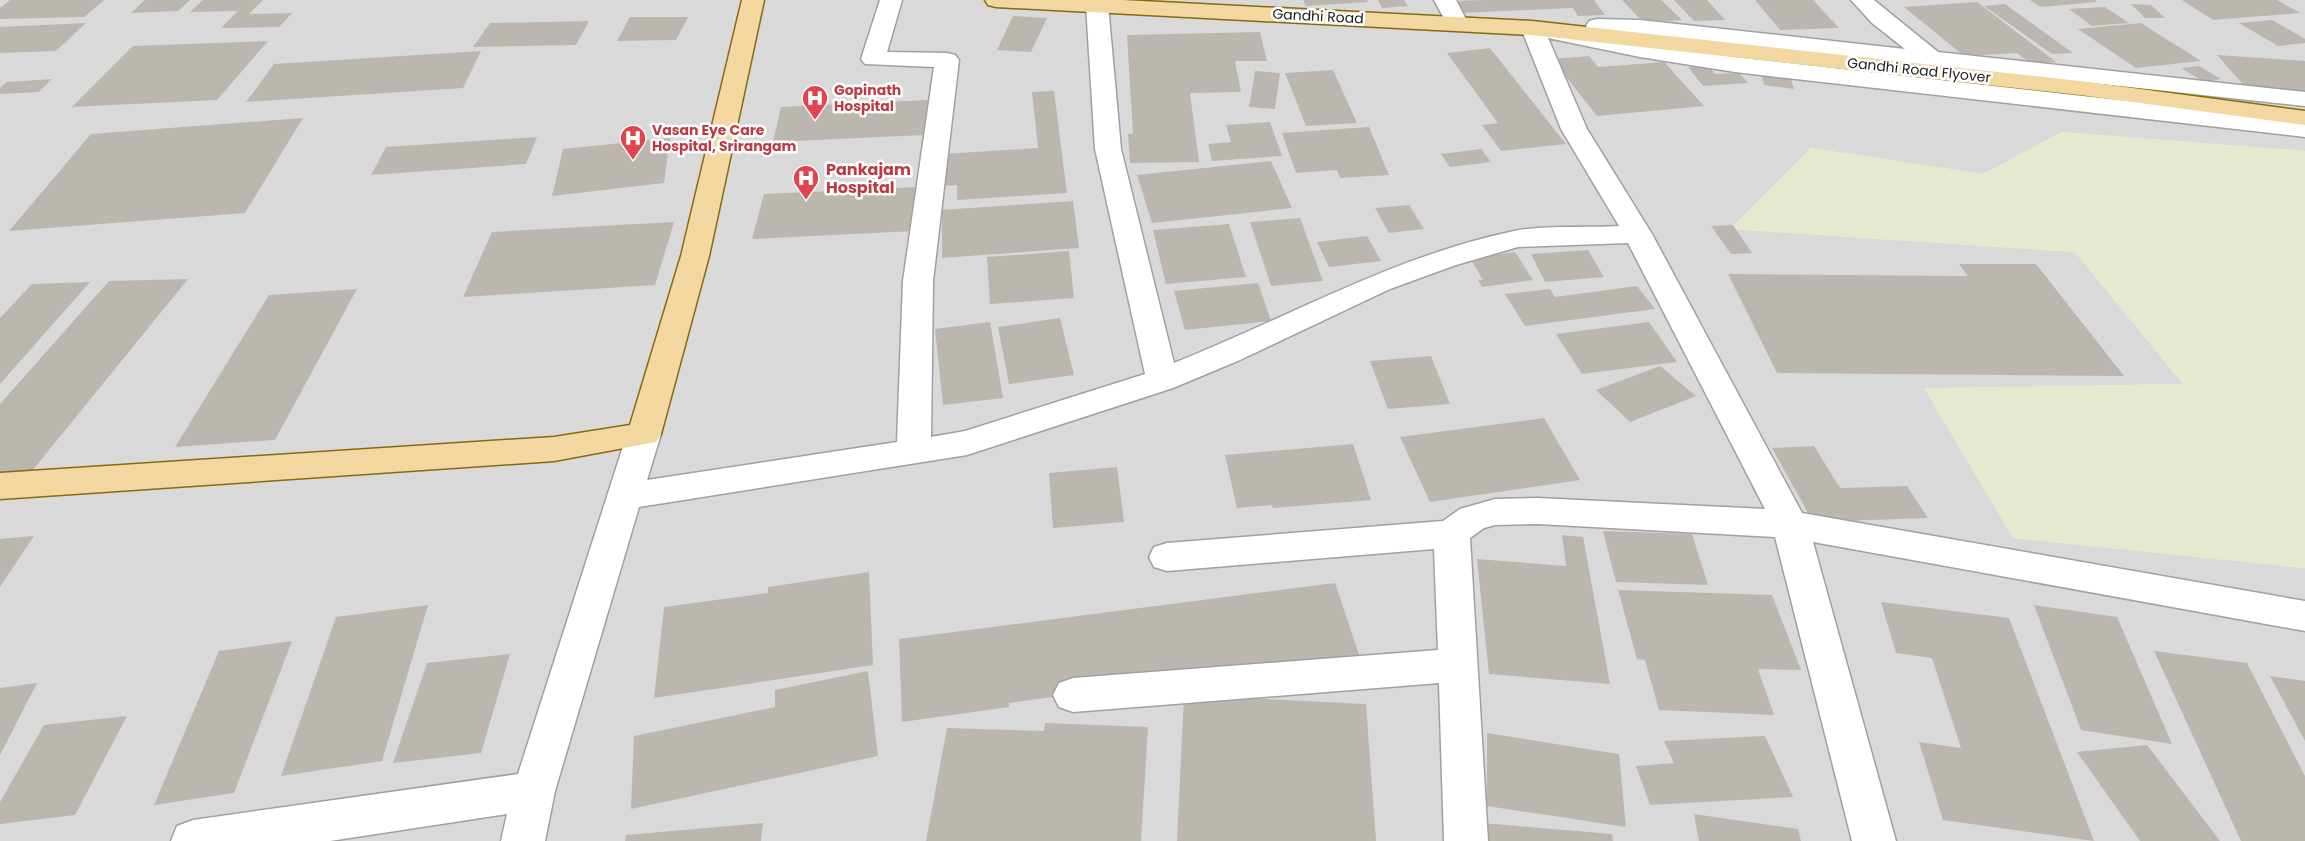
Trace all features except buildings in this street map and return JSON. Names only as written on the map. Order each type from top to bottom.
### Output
[{"type":"main road","points":[[0,486],[554,449],[644,434],[696,256],[753,0]]},
{"type":"main road","name":"Gandhi Road","points":[[996,0],[1532,28]]},
{"type":"main road","name":"Gandhi Road Flyover","points":[[1532,28],[2080,88],[2305,118]]},
{"type":"street","points":[[891,0],[873,59],[947,60],[918,281],[914,450]]},
{"type":"street","points":[[1445,0],[1457,23]]},
{"type":"street","points":[[1862,0],[1880,18],[1930,57]]},
{"type":"street","points":[[1097,5],[1108,149],[1161,380]]},
{"type":"street","points":[[1532,28],[1640,27],[2305,99]]},
{"type":"street","points":[[1532,28],[1574,129],[1633,226],[1790,524],[1874,841]]},
{"type":"street","points":[[1532,28],[1609,46],[1764,68],[2083,102],[2305,129]]},
{"type":"street","points":[[625,496],[966,443],[1161,380],[1228,353],[1380,283],[1456,255],[1496,243],[1532,237],[1633,226]]},
{"type":"street","points":[[523,841],[534,791],[644,434]]},
{"type":"street","points":[[1167,557],[1452,534],[1467,521],[1495,512],[1538,511],[1790,524],[2305,616]]},
{"type":"street","points":[[1452,534],[1466,841]]},
{"type":"street","points":[[1073,695],[1458,665]]},
{"type":"street","points":[[193,841],[534,791]]},
{"type":"shaded area","points":[[0,0],[2305,0],[2305,151],[2062,132],[1983,174],[1811,148],[1731,229],[2075,252],[2183,384],[1925,389],[2013,538],[2305,568],[2305,841],[0,841]]},
{"type":"green space","points":[[2062,132],[2305,151],[2305,568],[2013,538],[1924,388],[2183,384],[2075,252],[1730,229],[1811,148],[1983,174]]},
{"type":"place","name":"Gopinath Hospital","points":[[815,121]]},
{"type":"place","name":"Vasan Eye Care Hospital, Srirangam","points":[[633,161]]},
{"type":"place","name":"Pankajam Hospital","points":[[806,201]]}]
